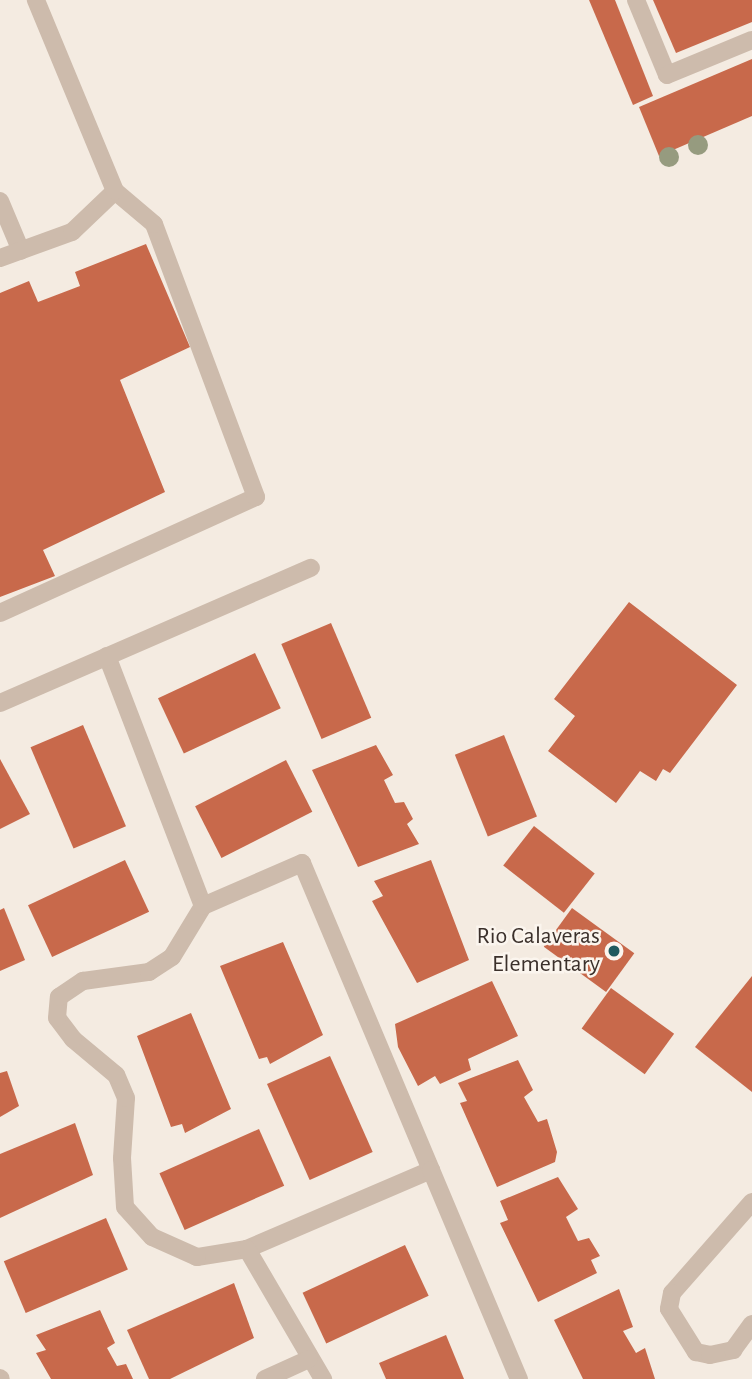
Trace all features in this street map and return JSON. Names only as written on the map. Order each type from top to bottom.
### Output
[{"type":"lane","points":[[0,613],[256,497],[154,224],[115,191],[36,0]]},
{"type":"lane","points":[[636,0],[667,75],[752,40]]},
{"type":"lane","points":[[0,258],[72,232],[115,191]]},
{"type":"lane","points":[[0,201],[21,251]]},
{"type":"lane","points":[[0,703],[311,568]]},
{"type":"lane","points":[[107,656],[203,906]]},
{"type":"lane","points":[[431,1170],[247,1249],[197,1257],[152,1237],[125,1207],[122,1158],[126,1098],[116,1075],[73,1039],[57,1018],[59,998],[83,981],[149,972],[172,957],[203,906],[302,863],[519,1379]]},
{"type":"lane","points":[[752,1202],[672,1293],[669,1308],[696,1352],[710,1355],[733,1350],[752,1324]]},
{"type":"lane","points":[[247,1249],[323,1379]]},
{"type":"lane","points":[[265,1379],[309,1359]]},
{"type":"building","points":[[589,0],[615,0],[653,96],[633,105]]},
{"type":"building","points":[[653,0],[752,0],[752,22],[676,53]]},
{"type":"building","points":[[752,59],[752,116],[659,156],[639,107]]},
{"type":"building","points":[[146,244],[190,347],[120,380],[165,492],[43,550],[55,576],[0,597],[0,293],[29,281],[38,302],[80,286],[75,272]]},
{"type":"building","points":[[629,602],[737,685],[670,773],[663,769],[656,781],[640,771],[616,803],[548,751],[575,716],[554,699]]},
{"type":"building","points":[[331,623],[371,718],[322,739],[281,644]]},
{"type":"building","points":[[255,653],[281,708],[184,754],[158,698]]},
{"type":"building","points":[[83,725],[126,826],[74,849],[31,747]]},
{"type":"building","points":[[504,735],[537,817],[488,836],[455,755]]},
{"type":"building","points":[[376,745],[393,775],[384,780],[395,803],[404,802],[413,819],[407,824],[419,844],[358,867],[312,770]]},
{"type":"building","points":[[0,759],[30,814],[0,829]]},
{"type":"building","points":[[286,760],[312,812],[221,858],[195,806]]},
{"type":"building","points":[[534,826],[595,873],[564,913],[503,865]]},
{"type":"building","points":[[125,860],[149,912],[52,957],[28,905]]},
{"type":"building","points":[[431,860],[469,960],[417,983],[372,901],[383,896],[374,881]]},
{"type":"building","points":[[4,908],[25,960],[0,971],[0,910]]},
{"type":"building","points":[[572,908],[634,953],[606,992],[544,947]]},
{"type":"building","points":[[283,942],[323,1035],[270,1064],[267,1057],[259,1059],[220,966]]},
{"type":"building","points":[[752,976],[752,1092],[695,1047]]},
{"type":"building","points":[[492,981],[518,1036],[468,1059],[471,1070],[440,1084],[435,1076],[418,1086],[398,1047],[395,1024]]},
{"type":"building","points":[[611,988],[674,1034],[645,1074],[582,1028]]},
{"type":"building","points":[[191,1013],[231,1109],[185,1133],[182,1124],[171,1127],[137,1036]]},
{"type":"building","points":[[330,1056],[373,1152],[310,1180],[267,1084]]},
{"type":"building","points":[[518,1060],[533,1090],[524,1097],[538,1122],[547,1119],[557,1152],[555,1162],[497,1187],[460,1103],[467,1101],[458,1083]]},
{"type":"building","points":[[7,1071],[19,1106],[0,1117],[0,1073]]},
{"type":"building","points":[[75,1123],[93,1175],[0,1218],[0,1154]]},
{"type":"building","points":[[259,1129],[284,1186],[185,1230],[159,1173]]},
{"type":"building","points":[[558,1177],[578,1209],[566,1217],[578,1241],[589,1238],[600,1256],[591,1260],[597,1273],[538,1302],[500,1223],[508,1220],[500,1201]]},
{"type":"building","points":[[106,1218],[128,1270],[26,1313],[4,1261]]},
{"type":"building","points":[[405,1245],[429,1296],[326,1344],[303,1293]]},
{"type":"building","points":[[234,1283],[254,1338],[170,1379],[149,1379],[127,1330]]},
{"type":"building","points":[[619,1289],[633,1327],[623,1331],[636,1353],[645,1348],[655,1379],[583,1379],[554,1320]]},
{"type":"building","points":[[100,1310],[115,1343],[107,1348],[117,1366],[126,1364],[133,1379],[51,1379],[36,1353],[46,1350],[36,1335]]},
{"type":"building","points":[[446,1335],[464,1379],[386,1379],[379,1363]]},
{"type":"place","name":"Rio Calaveras Elementary","points":[[614,951]]}]
